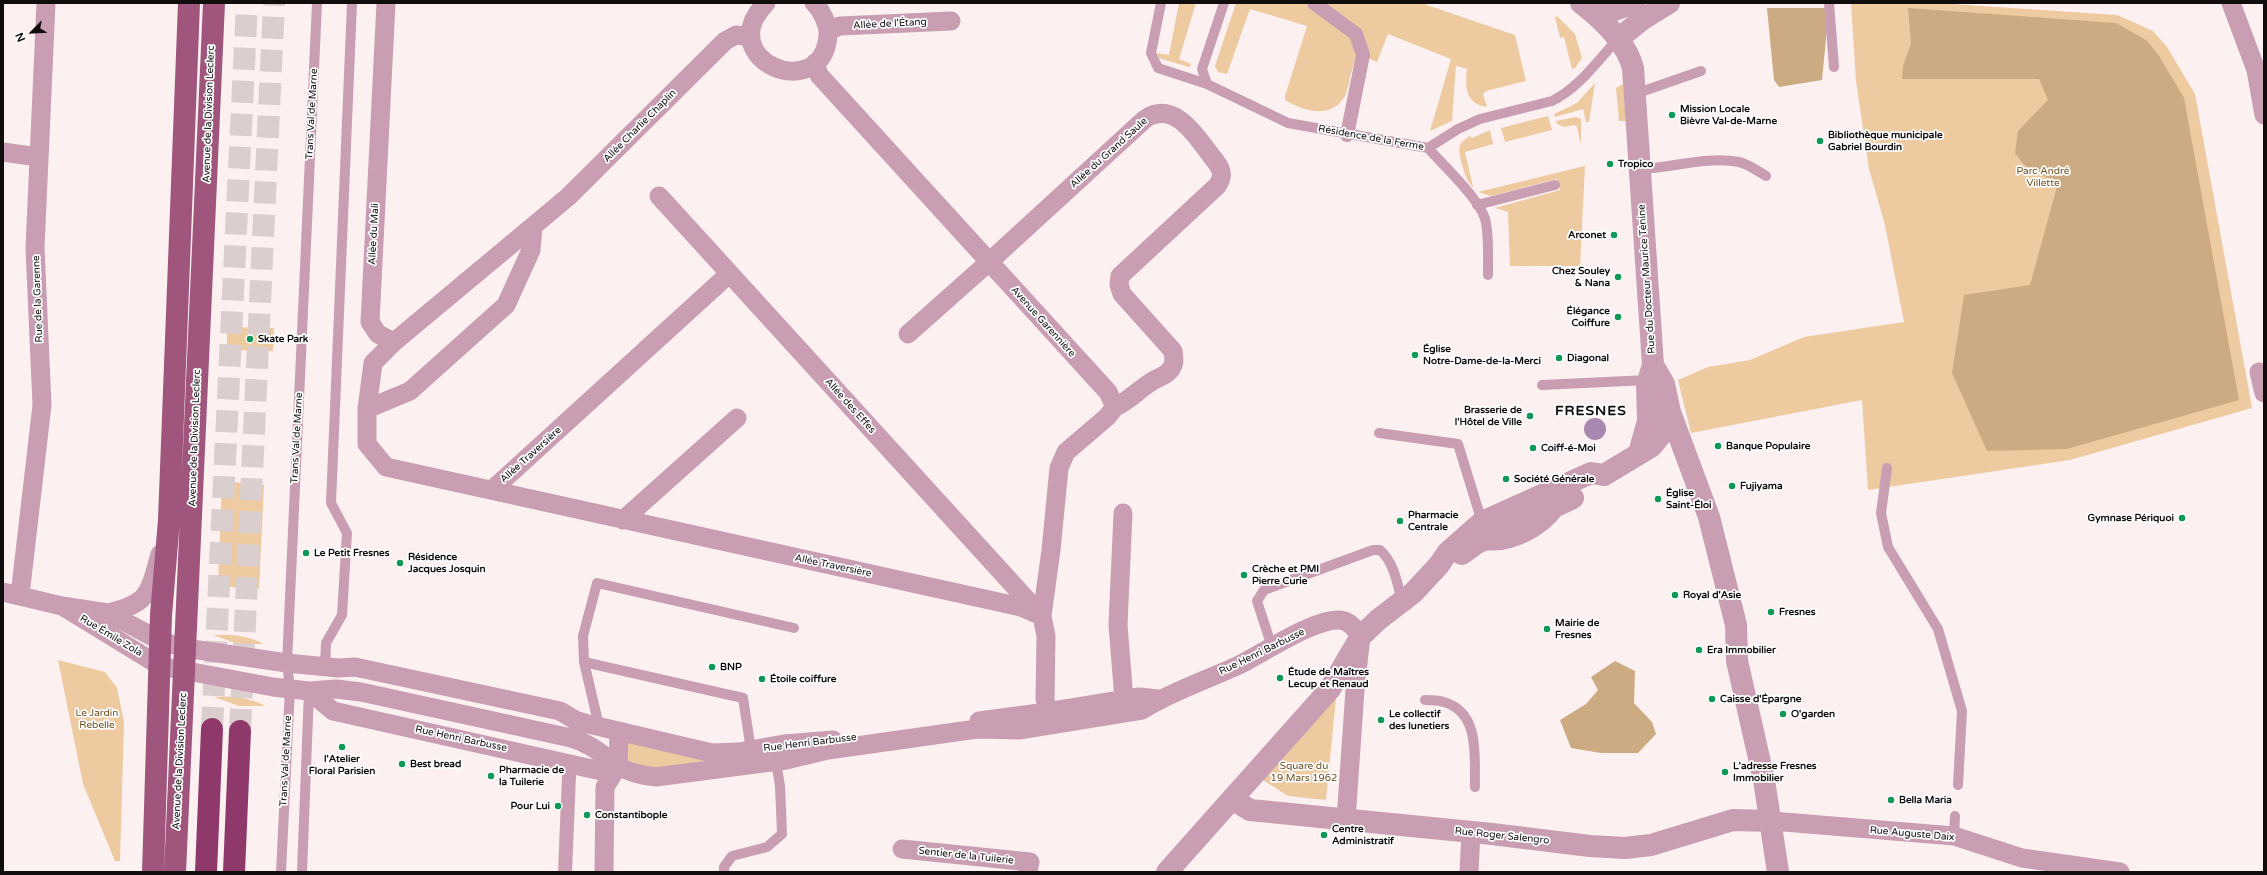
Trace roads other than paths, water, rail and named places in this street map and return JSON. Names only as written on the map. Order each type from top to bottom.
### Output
[{"type":"highway","points":[[206,872],[212,729]]},
{"type":"highway","points":[[234,872],[240,731]]},
{"type":"main road","points":[[153,872],[161,641],[169,520],[189,3]]},
{"type":"main road","name":"Avenue de la Division Leclerc","points":[[175,872],[214,3]]},
{"type":"street","name":"Rue de la Garenne","points":[[11,594],[42,405],[36,248],[38,158],[46,3]]},
{"type":"street","name":"Allée du Mali","points":[[386,3],[370,322],[378,334],[394,342]]},
{"type":"street","points":[[1314,3],[1356,34],[1362,55],[1347,134]]},
{"type":"street","points":[[1590,10],[1634,3]]},
{"type":"street","points":[[1618,40],[1643,19],[1669,3]]},
{"type":"street","points":[[2231,3],[2260,69],[2264,115]]},
{"type":"street","points":[[758,6],[752,24],[751,37],[756,53],[768,65],[783,72],[800,71],[815,63],[823,54],[828,42],[829,30],[817,4]]},
{"type":"street","name":"Rue du Docteur Maurice Ténine","points":[[1590,10],[1618,40],[1631,61],[1635,94],[1640,169],[1651,372],[1664,384],[1670,412],[1709,517],[1736,625],[1737,661],[1772,821],[1778,872]]},
{"type":"street","name":"Allée de l'Étang","points":[[829,30],[840,26],[951,21]]},
{"type":"street","name":"Allée Charlie Chaplin","points":[[394,342],[568,197],[725,42],[736,35],[751,37]]},
{"type":"street","name":"Avenue Garennière","points":[[815,63],[820,75],[1108,392],[1115,407]]},
{"type":"street","name":"Allée du Grand Saule","points":[[908,334],[1145,119],[1152,114],[1172,114],[1182,121],[1221,169],[1222,179],[1217,186],[1120,276],[1119,285],[1122,294],[1172,351],[1174,358],[1170,370],[1162,378],[1152,381],[1124,403],[1115,407]]},
{"type":"street","points":[[3,152],[38,158]]},
{"type":"street","name":"Allée des Effes","points":[[659,196],[1042,616]]},
{"type":"street","points":[[367,409],[410,391],[506,305],[531,250],[532,227]]},
{"type":"street","name":"Allée Traversière","points":[[492,490],[729,274]]},
{"type":"street","points":[[367,409],[373,363],[394,342]]},
{"type":"street","points":[[1648,440],[1651,372]]},
{"type":"street","points":[[2259,372],[2264,393]]},
{"type":"street","points":[[1049,719],[1045,699],[1046,636],[1042,616],[1062,460],[1066,452],[1107,417],[1115,407]]},
{"type":"street","name":"Allée Traversière","points":[[367,409],[367,444],[386,467],[1021,607],[1042,616]]},
{"type":"street","points":[[1439,565],[1462,554],[1477,543],[1598,486],[1604,475],[1621,466],[1648,440],[1668,426],[1670,412]]},
{"type":"street","points":[[623,520],[737,418]]},
{"type":"street","points":[[1648,440],[1672,436],[1683,445]]},
{"type":"street","points":[[1167,872],[1330,688],[1361,636],[1379,619],[1402,603],[1439,565],[1447,552],[1482,522],[1591,473],[1604,475]]},
{"type":"street","points":[[1123,513],[1118,625],[1124,700]]},
{"type":"street","points":[[108,613],[131,608],[150,591],[169,520]]},
{"type":"street","name":"Rue Émile Zola","points":[[11,594],[62,606],[108,613]]},
{"type":"street","name":"Rue Émile Zola","points":[[62,606],[160,666]]},
{"type":"street","name":"Rue Henri Barbusse","points":[[108,613],[161,641],[185,658],[272,687],[309,691],[336,689],[361,692],[583,741],[618,766],[656,777],[776,762],[804,757],[828,750],[977,729],[1004,731],[1139,696],[1159,699]]},
{"type":"street","name":"Rue Henri Barbusse","points":[[160,666],[185,658],[287,663],[332,667],[353,675],[558,721],[575,720],[712,753],[751,750],[784,744],[1142,710],[1159,699],[1241,664],[1272,647],[1332,620],[1349,623],[1361,636]]},
{"type":"street","points":[[1346,820],[1353,713],[1361,636]]},
{"type":"street","name":"Rue Henri Barbusse","points":[[309,691],[333,711],[601,771],[618,766]]},
{"type":"street","points":[[593,747],[600,726]]},
{"type":"street","points":[[604,872],[605,787],[618,766],[619,731]]},
{"type":"street","points":[[565,872],[569,776]]},
{"type":"street","name":"Rue Roger Salengro","points":[[1232,800],[1250,810],[1471,832],[1590,846],[1625,848],[1651,845],[1733,820],[1772,821]]},
{"type":"street","name":"Rue Auguste Daix","points":[[1772,821],[1954,836],[2051,867],[2120,872]]},
{"type":"street","points":[[1469,872],[1471,832]]},
{"type":"street","name":"Sentier de la Tuilerie","points":[[902,849],[1029,867]]},
{"type":"lane","name":"Trans Val de Marne","points":[[281,872],[290,688],[287,663],[317,3]]},
{"type":"lane","points":[[332,667],[326,643],[342,616],[347,533],[331,503],[352,3]]},
{"type":"lane","name":"Résidence de la Ferme","points":[[1161,3],[1151,53],[1158,68],[1207,84],[1288,123],[1428,148],[1458,129],[1480,119],[1552,101],[1562,96],[1572,89],[1618,40]]},
{"type":"lane","points":[[1207,84],[1202,69],[1224,3]]},
{"type":"lane","points":[[1829,3],[1834,67]]},
{"type":"lane","points":[[1635,94],[1701,71]]},
{"type":"lane","points":[[1428,148],[1477,204],[1486,222],[1488,276]]},
{"type":"lane","points":[[1640,169],[1667,168],[1714,159],[1740,162],[1766,176]]},
{"type":"lane","points":[[1477,204],[1554,185]]},
{"type":"lane","points":[[1542,385],[1651,372]]},
{"type":"lane","points":[[1379,433],[1458,444],[1482,522]]},
{"type":"lane","points":[[1887,468],[1881,513],[1888,547],[1938,629],[1962,711],[1958,785]]},
{"type":"lane","points":[[1272,647],[1257,601],[1264,590],[1373,550],[1380,550],[1386,555],[1397,581],[1402,603]]},
{"type":"lane","points":[[600,726],[584,662],[583,636],[597,583],[794,628]]},
{"type":"lane","points":[[584,662],[743,698],[751,750]]},
{"type":"lane","points":[[302,872],[309,691]]},
{"type":"lane","points":[[1425,700],[1444,702],[1456,709],[1470,726],[1475,748],[1475,787]]},
{"type":"lane","points":[[724,872],[724,867],[732,856],[767,847],[782,834],[780,786],[776,762]]},
{"type":"lane","points":[[1954,836],[1955,816]]},
{"type":"tunnel","points":[[212,729],[247,3]]},
{"type":"tunnel","points":[[240,731],[274,3]]},
{"type":"place","name":"Mission Locale Bièvre Val-de-Marne","points":[[1672,115]]},
{"type":"place","name":"Bibliothèque municipale Gabriel Bourdin","points":[[1820,141]]},
{"type":"place","name":"Tropico","points":[[1610,164]]},
{"type":"place","name":"Arconet","points":[[1614,235]]},
{"type":"place","name":"Chez Souley & Nana","points":[[1618,277]]},
{"type":"place","name":"Élégance Coiffure","points":[[1618,317]]},
{"type":"place","name":"Skate Park","points":[[250,339]]},
{"type":"place","name":"Église Notre-Dame-de-la-Merci","points":[[1415,355]]},
{"type":"place","name":"Diagonal","points":[[1559,358]]},
{"type":"place","name":"Brasserie de l'Hôtel de Ville","points":[[1530,416]]},
{"type":"place","name":"Banque Populaire","points":[[1718,446]]},
{"type":"place","name":"Coiff-é-Moi","points":[[1533,448]]},
{"type":"place","name":"Société Générale","points":[[1506,479]]},
{"type":"place","name":"Fujiyama","points":[[1732,486]]},
{"type":"place","name":"Église Saint-Éloi","points":[[1658,499]]},
{"type":"place","name":"Gymnase Périquoi","points":[[2182,518]]},
{"type":"place","name":"Pharmacie Centrale","points":[[1400,521]]},
{"type":"place","name":"Le Petit Fresnes","points":[[306,553]]},
{"type":"place","name":"Résidence Jacques Josquin","points":[[400,563]]},
{"type":"place","name":"Crèche et PMI Pierre Curie","points":[[1244,575]]},
{"type":"place","name":"Royal d'Asie","points":[[1675,595]]},
{"type":"place","name":"Fresnes","points":[[1771,612]]},
{"type":"place","name":"Mairie de Fresnes","points":[[1547,629]]},
{"type":"place","name":"Era Immobilier","points":[[1699,650]]},
{"type":"place","name":"BNP","points":[[712,667]]},
{"type":"place","name":"Étude de Maîtres Lecup et Renaud","points":[[1280,678]]},
{"type":"place","name":"Étoile coiffure","points":[[762,679]]},
{"type":"place","name":"Caisse d'Épargne","points":[[1712,699]]},
{"type":"place","name":"O'garden","points":[[1783,714]]},
{"type":"place","name":"Le collectif des lunetiers","points":[[1381,720]]},
{"type":"place","name":"l'Atelier Floral Parisien","points":[[342,747]]},
{"type":"place","name":"Best bread","points":[[402,764]]},
{"type":"place","name":"L'adresse Fresnes Immobilier","points":[[1725,772]]},
{"type":"place","name":"Pharmacie de la Tuilerie","points":[[491,776]]},
{"type":"place","name":"Bella Maria","points":[[1891,800]]},
{"type":"place","name":"Pour Lui","points":[[558,806]]},
{"type":"place","name":"Constantibople","points":[[587,815]]},
{"type":"place","name":"Centre Administratif","points":[[1324,835]]},
{"type":"district","name":"FRESNES","points":[[1591,411]]},
{"type":"park label","name":"Parc André Villette","points":[[2043,176]]},
{"type":"park label","name":"Le Jardin Rebelle","points":[[97,718]]},
{"type":"park label","name":"Square du 19 Mars 1962","points":[[1304,772]]}]
